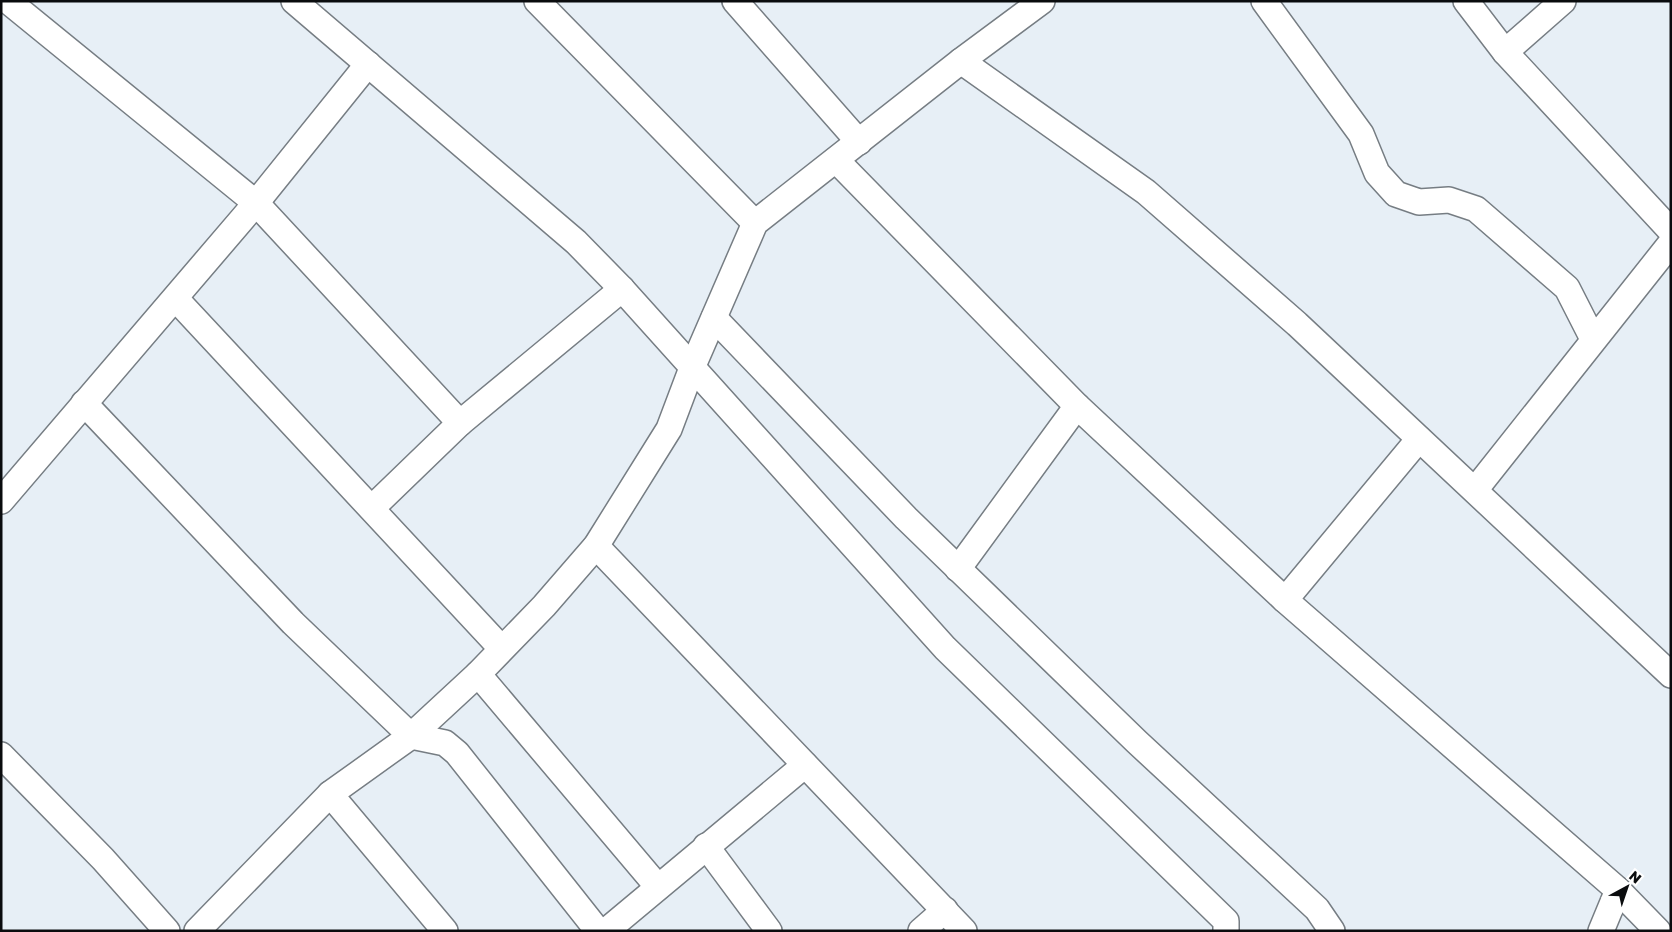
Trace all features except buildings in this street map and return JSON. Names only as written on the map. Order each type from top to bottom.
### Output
[{"type":"street","points":[[8,1],[256,203],[460,423]]},
{"type":"street","points":[[294,1],[576,242],[622,289],[945,648],[1226,921],[1226,931]]},
{"type":"street","points":[[537,1],[755,223]]},
{"type":"street","points":[[735,1],[859,142]]},
{"type":"street","points":[[197,931],[330,794],[411,736],[478,674],[501,648],[544,606],[596,546],[669,429],[692,368],[755,223],[961,61],[1042,1]]},
{"type":"street","points":[[1264,1],[1361,134],[1377,173],[1396,194],[1419,202],[1448,200],[1476,209],[1567,288],[1593,339]]},
{"type":"street","points":[[1466,1],[1505,52],[1671,231]]},
{"type":"street","points":[[1505,52],[1563,1]]},
{"type":"street","points":[[961,61],[1146,192],[1297,324],[1671,675]]},
{"type":"street","points":[[1,501],[176,299],[368,64]]},
{"type":"street","points":[[836,160],[1077,406],[1285,600],[1618,890],[1658,931]]},
{"type":"street","points":[[1475,490],[1671,242]]},
{"type":"street","points":[[372,508],[460,423],[622,289]]},
{"type":"street","points":[[176,299],[501,648]]},
{"type":"street","points":[[714,318],[906,518],[1137,742],[1317,909],[1332,931]]},
{"type":"street","points":[[84,403],[293,623],[411,736],[445,743],[457,753],[598,931]]},
{"type":"street","points":[[958,569],[1077,406]]},
{"type":"street","points":[[1285,600],[1419,439]]},
{"type":"street","points":[[596,546],[964,931]]},
{"type":"street","points":[[478,674],[658,887]]},
{"type":"street","points":[[1,755],[103,859],[167,931]]},
{"type":"street","points":[[606,931],[805,765]]},
{"type":"street","points":[[330,794],[445,931]]},
{"type":"street","points":[[706,846],[769,931]]},
{"type":"street","points":[[1601,931],[1618,890]]},
{"type":"street","points":[[921,931],[945,910]]}]
